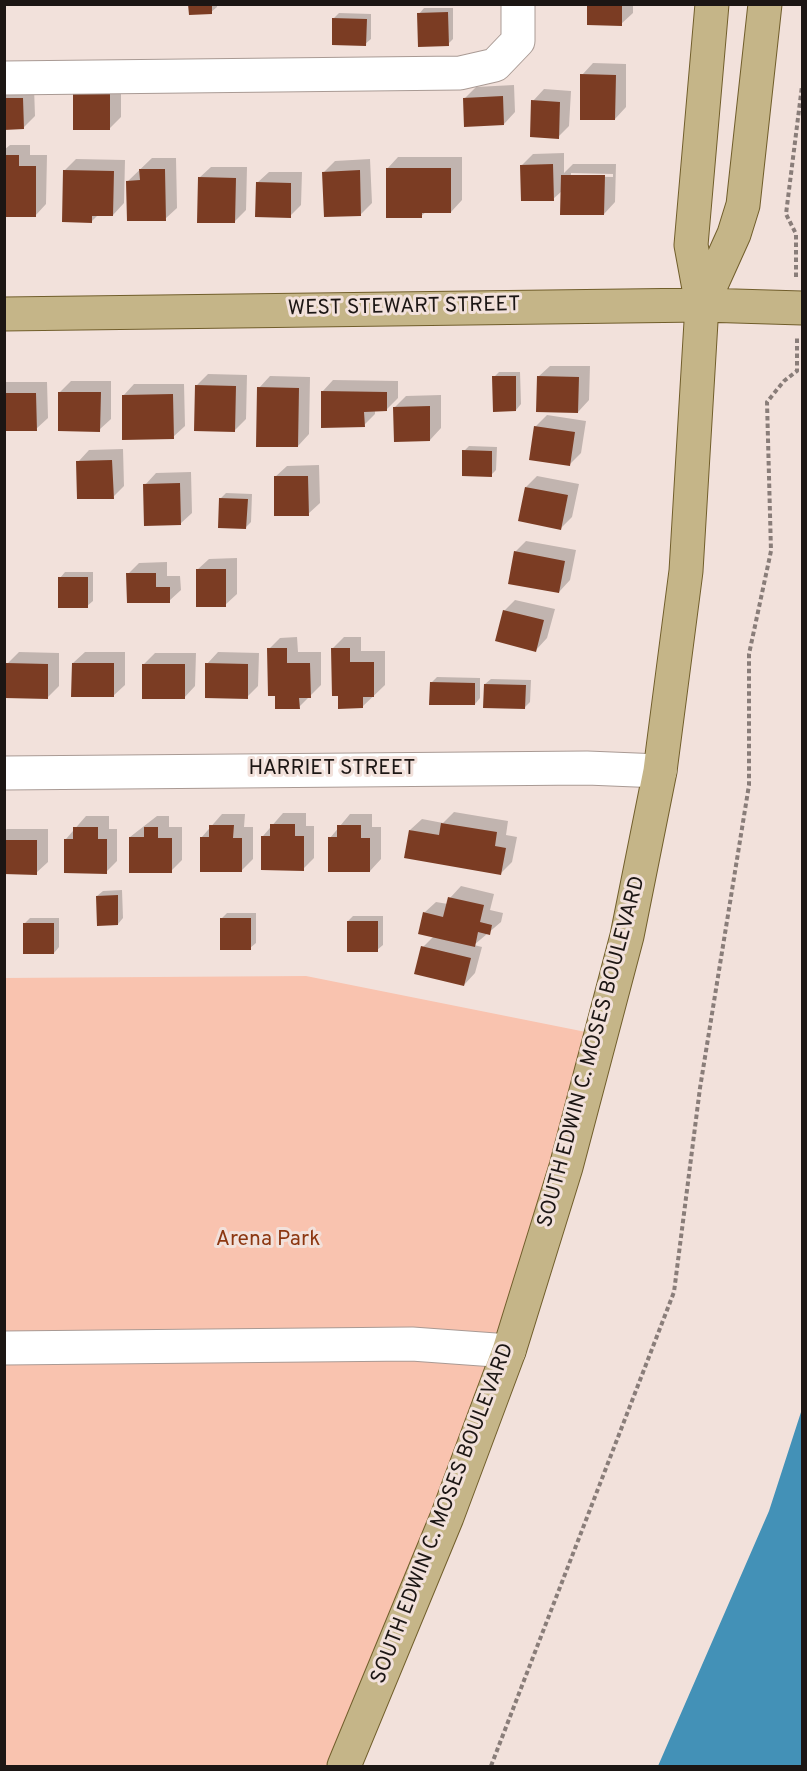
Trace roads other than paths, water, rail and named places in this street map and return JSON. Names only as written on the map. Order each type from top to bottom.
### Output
[{"type":"main road","name":"SOUTH EDWIN C. MOSES BOULEVARD","points":[[344,1767],[447,1517],[509,1351],[566,1167],[624,947],[660,771],[686,571],[702,305],[691,245],[711,4]]},
{"type":"main road","name":"SOUTH EDWIN C. MOSES BOULEVARD","points":[[702,305],[734,234],[743,205],[765,4]]},
{"type":"main road","name":"WEST STEWART STREET","points":[[4,314],[702,305],[802,308]]},
{"type":"street","points":[[4,78],[460,73],[495,64],[518,41],[518,4]]},
{"type":"street","name":"HARRIET STREET","points":[[4,773],[586,768],[660,771]]},
{"type":"street","points":[[4,1348],[412,1344],[509,1351]]},
{"type":"water","points":[[802,1409],[802,1766],[658,1766],[769,1511]]},
{"type":"park label","name":"Arena Park","points":[[268,1241]]}]
